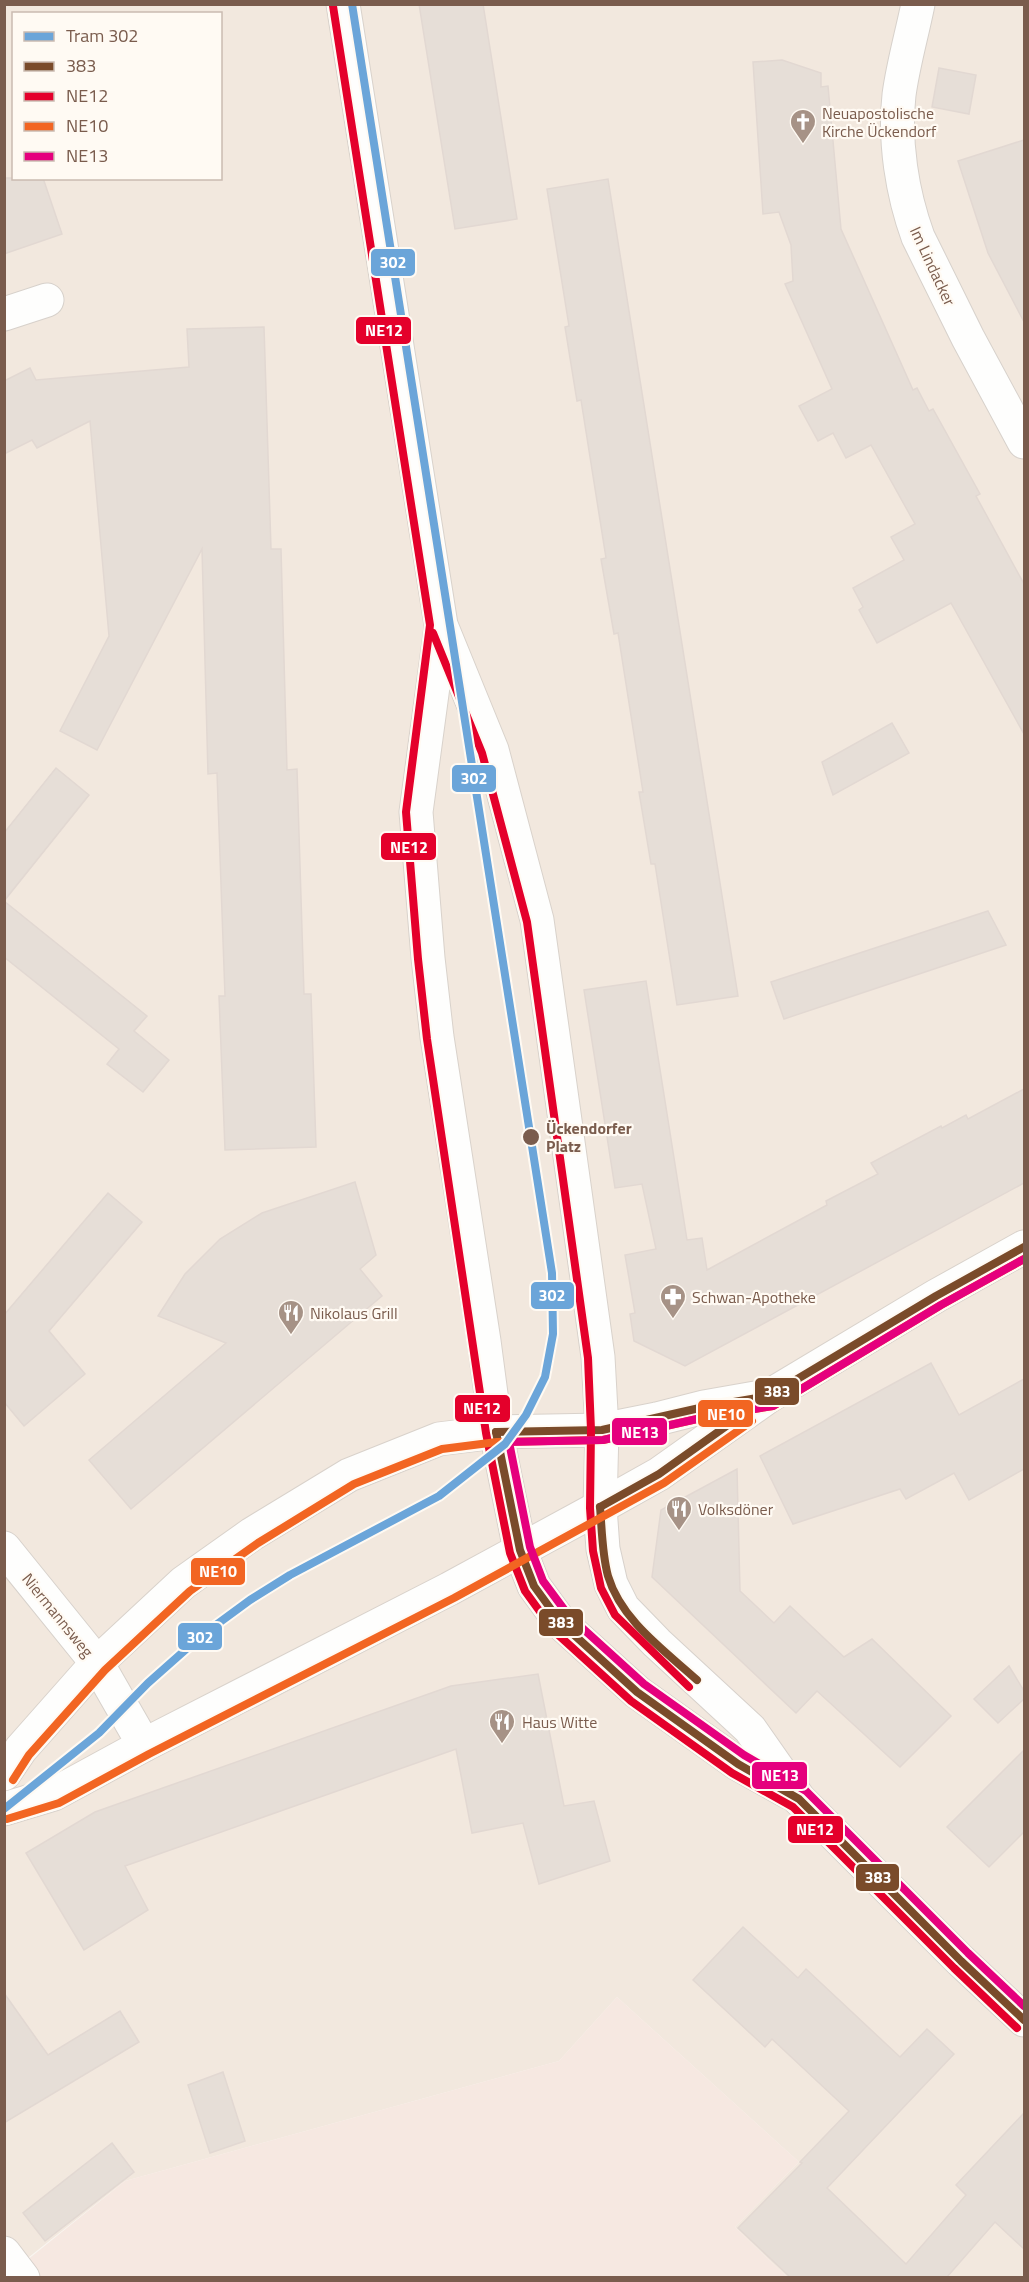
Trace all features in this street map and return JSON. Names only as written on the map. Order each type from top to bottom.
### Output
[{"type":"main road","points":[[343,4],[441,626],[492,750],[537,920],[598,1357],[602,1430],[600,1507],[603,1549],[610,1584],[623,1608],[657,1643],[750,1729],[799,1799],[961,1961],[1024,2020]]},
{"type":"main road","name":"Im Lindacker","points":[[918,4],[899,94],[898,114],[900,165],[912,220],[918,237],[968,338],[1024,442]]},
{"type":"main road","points":[[4,314],[47,300]]},
{"type":"main road","points":[[441,626],[416,812],[437,1037],[496,1432],[520,1550],[534,1586],[561,1623],[637,1692],[738,1764],[799,1799]]},
{"type":"main road","points":[[4,1809],[54,1794],[144,1745],[432,1598],[600,1507],[659,1474],[769,1396],[936,1296],[1024,1247]]},
{"type":"main road","points":[[4,1774],[21,1749],[97,1663],[183,1583],[252,1533],[349,1475],[439,1439],[496,1432],[602,1430],[704,1407],[769,1396]]},
{"type":"main road","name":"Niermannsweg","points":[[4,1548],[97,1663],[144,1745]]},
{"type":"main road","points":[[4,2253],[23,2277]]},
{"type":"shaded area","points":[[5,5],[1024,5],[1024,2277],[787,2277],[735,2227],[799,2162],[617,1997],[559,2061],[125,2181],[5,2276]]},
{"type":"shaded area","points":[[617,1997],[799,2162],[735,2227],[787,2277],[5,2278],[125,2181],[559,2061]]},
{"type":"building","points":[[419,4],[483,4],[517,219],[455,229]]},
{"type":"building","points":[[782,60],[821,73],[821,87],[828,86],[841,229],[913,390],[917,388],[929,411],[933,409],[980,494],[976,496],[1024,584],[1024,734],[951,603],[877,643],[859,610],[863,607],[853,588],[904,560],[891,537],[915,524],[871,445],[846,458],[833,433],[818,441],[799,406],[832,389],[785,284],[793,281],[791,245],[779,212],[763,214],[753,62]]},
{"type":"building","points":[[939,68],[976,75],[969,114],[932,107]]},
{"type":"building","points":[[1024,140],[1024,322],[988,253],[958,161]]},
{"type":"building","points":[[4,178],[44,180],[62,234],[4,254]]},
{"type":"building","points":[[608,179],[738,996],[677,1005],[655,864],[651,864],[639,792],[643,792],[618,633],[614,634],[601,559],[606,558],[581,400],[577,401],[565,327],[569,326],[547,189]]},
{"type":"building","points":[[264,327],[271,549],[281,549],[287,770],[297,769],[304,994],[311,994],[316,1147],[225,1150],[219,996],[225,996],[217,773],[208,774],[202,549],[97,750],[60,731],[109,636],[90,421],[37,448],[32,440],[4,454],[4,381],[30,368],[36,380],[189,367],[187,329]]},
{"type":"building","points":[[892,723],[909,753],[833,795],[822,762]]},
{"type":"building","points":[[56,768],[89,795],[4,901],[4,833]]},
{"type":"building","points":[[4,901],[147,1016],[134,1031],[169,1060],[143,1092],[107,1064],[119,1049],[4,957]]},
{"type":"building","points":[[988,911],[1006,945],[784,1019],[771,982]]},
{"type":"building","points":[[646,981],[687,1240],[702,1238],[707,1270],[827,1205],[826,1201],[878,1174],[871,1163],[941,1126],[942,1128],[966,1115],[968,1119],[1024,1089],[1024,1183],[685,1366],[634,1341],[630,1314],[635,1313],[625,1255],[656,1249],[642,1184],[615,1188],[584,990]]},
{"type":"building","points":[[355,1182],[376,1255],[360,1269],[382,1296],[131,1509],[89,1460],[226,1343],[158,1316],[185,1274],[220,1239],[262,1213]]},
{"type":"building","points":[[108,1193],[142,1222],[49,1331],[85,1374],[24,1426],[4,1402],[4,1315]]},
{"type":"building","points":[[931,1363],[959,1415],[1024,1379],[1024,1469],[969,1500],[954,1473],[906,1499],[900,1489],[793,1524],[760,1456]]},
{"type":"building","points":[[737,1469],[740,1591],[774,1623],[790,1606],[844,1657],[872,1639],[951,1716],[900,1767],[817,1691],[796,1713],[652,1577],[661,1510]]},
{"type":"building","points":[[1009,1666],[1024,1691],[1024,1699],[998,1723],[974,1699]]},
{"type":"building","points":[[538,1674],[564,1806],[594,1801],[610,1861],[539,1884],[523,1823],[472,1833],[456,1749],[125,1866],[148,1910],[84,1950],[26,1853],[95,1812],[451,1686]]},
{"type":"building","points":[[1024,1750],[1024,1832],[989,1867],[947,1827]]},
{"type":"building","points":[[743,1927],[798,1978],[806,1969],[900,2057],[927,2029],[954,2054],[827,2188],[906,2264],[966,2195],[956,2185],[1024,2113],[1024,2249],[995,2222],[947,2277],[790,2277],[738,2228],[849,2111],[772,2039],[765,2047],[693,1980]]},
{"type":"building","points":[[4,1993],[48,2055],[120,2011],[139,2042],[4,2123]]},
{"type":"building","points":[[223,2072],[245,2141],[210,2153],[188,2085]]},
{"type":"building","points":[[112,2143],[134,2172],[45,2241],[23,2213]]},
{"type":"tram line","name":"302","points":[[4,1809],[99,1733],[148,1683],[201,1636],[250,1600],[290,1575],[439,1496],[505,1444],[526,1415],[545,1377],[553,1334],[552,1273],[352,4]]},
{"type":"transit line","name":"NE12","points":[[333,6],[430,625],[406,812],[418,959],[427,1039],[486,1433],[510,1553],[525,1591],[554,1631],[631,1701],[732,1773],[793,1807],[1017,2028]]},
{"type":"transit line","name":"NE12","points":[[433,633],[482,753],[527,922],[588,1358],[591,1430],[590,1508],[593,1551],[601,1588],[615,1615],[689,1687]]},
{"type":"transit line","name":"383","points":[[496,1432],[602,1430],[704,1407],[769,1396],[936,1296],[1024,1247]]},
{"type":"transit line","name":"NE10","points":[[13,1780],[29,1755],[105,1670],[190,1591],[258,1543],[354,1484],[442,1449],[497,1442],[603,1440],[706,1417],[773,1406],[941,1305],[1024,1259]]},
{"type":"transit line","name":"NE13","points":[[1024,1259],[941,1305],[773,1406],[706,1417],[603,1440],[509,1442],[530,1547],[543,1581],[569,1616],[644,1684],[744,1755],[806,1791],[1024,2006]]},
{"type":"transit line","name":"383","points":[[600,1507],[659,1474],[746,1412]]},
{"type":"transit line","name":"NE10","points":[[7,1819],[59,1803],[149,1754],[454,1598],[664,1483],[752,1421]]},
{"type":"transit line","name":"383","points":[[496,1432],[520,1550],[534,1586],[561,1623],[637,1692],[738,1764],[799,1799],[961,1961],[1024,2020]]},
{"type":"transit line","name":"383","points":[[600,1507],[604,1559],[614,1592],[623,1607],[645,1633],[697,1680]]},
{"type":"place","name":"Neuapostolische Kirche Ückendorf","points":[[803,145]]},
{"type":"place","name":"Ückendorfer Platz","points":[[531,1137]]},
{"type":"place","name":"Schwan-Apotheke","points":[[673,1320]]},
{"type":"place","name":"Nikolaus Grill","points":[[291,1336]]},
{"type":"place","name":"Volksdöner","points":[[679,1532]]},
{"type":"place","name":"Haus Witte","points":[[502,1745]]}]
